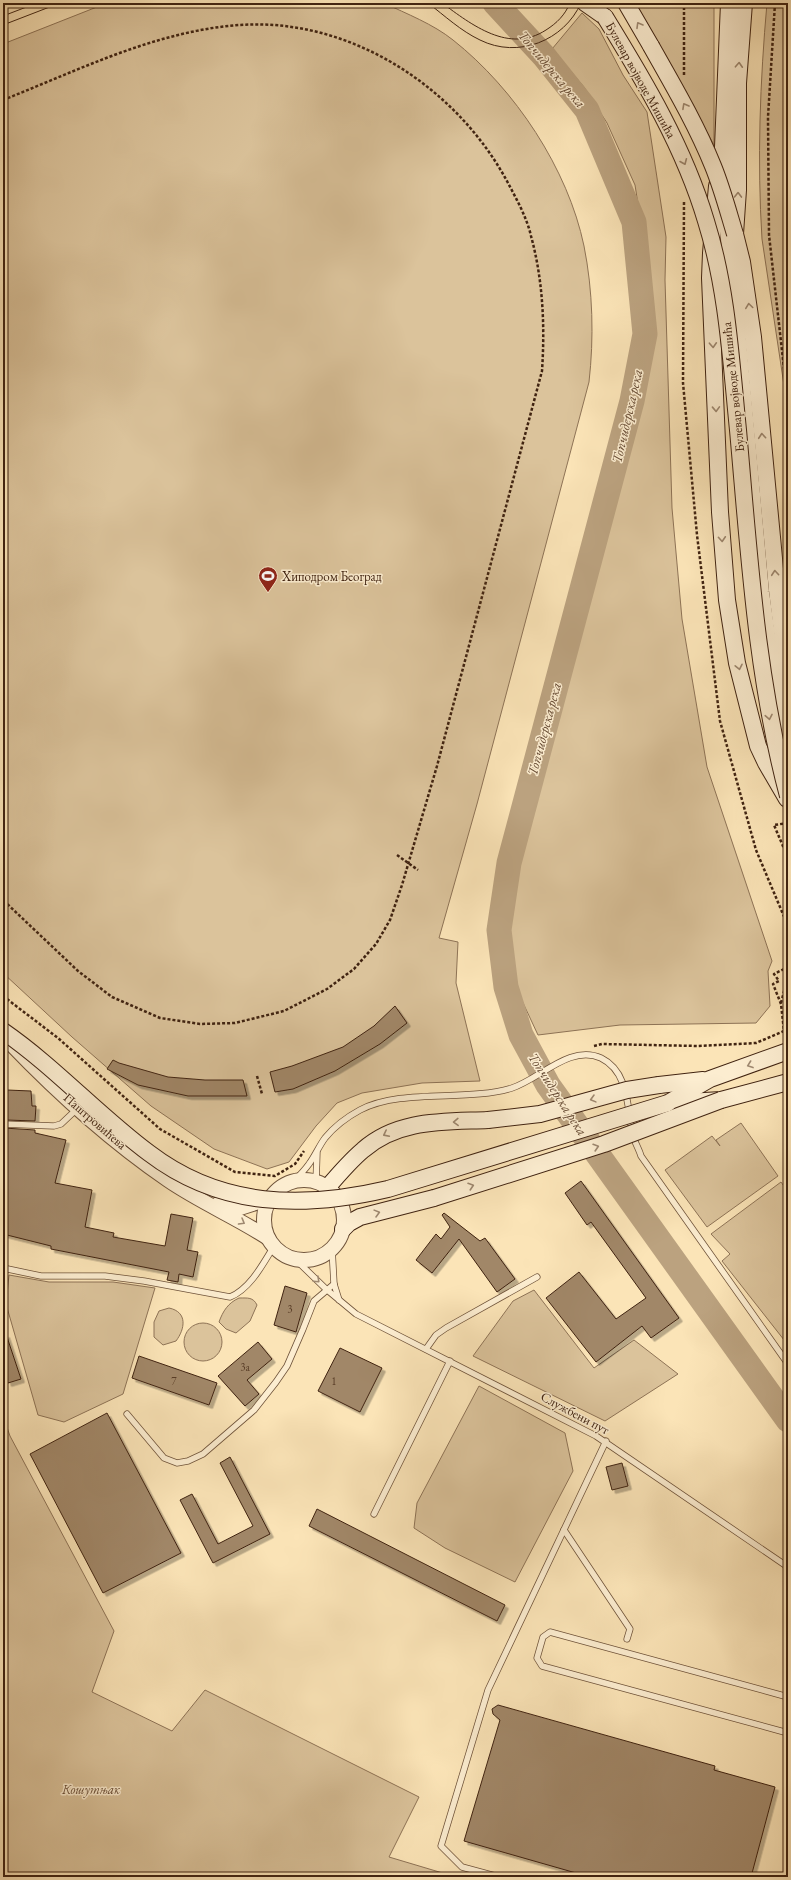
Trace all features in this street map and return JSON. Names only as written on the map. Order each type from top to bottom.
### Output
[{"type":"main road","points":[[585,3],[605,17]]},
{"type":"main road","name":"Булевар војводе Мишића","points":[[596,3],[646,84],[678,148],[699,197],[713,246],[721,285],[730,352],[759,648],[772,730],[788,796]]},
{"type":"main road","name":"Булевар војводе Мишића","points":[[627,3],[688,112],[703,144],[721,188],[742,262],[753,337],[777,590],[788,682]]},
{"type":"main road","points":[[729,3],[723,153],[730,254],[761,592],[772,671],[788,742]]},
{"type":"main road","points":[[735,234],[738,190],[737,95],[744,3]]},
{"type":"main road","points":[[723,153],[716,191],[711,253],[714,370],[721,526],[727,600],[739,669],[758,746],[766,763],[788,800]]},
{"type":"main road","points":[[3,1030],[42,1060],[144,1149],[165,1164],[191,1178],[220,1189],[275,1201],[310,1202],[336,1199],[388,1188],[668,1103],[710,1079],[788,1051]]},
{"type":"main road","points":[[321,1185],[370,1144],[390,1132],[423,1123],[511,1119],[540,1114],[627,1090],[710,1079]]},
{"type":"main road","points":[[343,1229],[349,1223],[360,1217],[434,1198],[604,1144],[721,1100],[788,1082]]},
{"type":"main road","points":[[668,1103],[721,1100]]},
{"type":"street","name":"Паштровићева","points":[[3,1035],[78,1108],[138,1158],[195,1196],[271,1242]]},
{"type":"street","points":[[308,1181],[321,1185],[335,1196],[342,1209],[343,1229],[339,1239],[332,1248],[315,1258],[295,1259],[286,1256],[271,1242],[266,1231],[264,1217],[265,1210],[271,1198],[281,1188],[293,1182],[308,1181]]},
{"type":"street","name":"Паштровићева","points":[[195,1196],[228,1207],[240,1208],[271,1198]]},
{"type":"lane","points":[[293,1182],[309,1164],[324,1139],[339,1124],[357,1112],[372,1106],[407,1099],[495,1092],[528,1082],[572,1057],[590,1055],[601,1058],[616,1070],[622,1079],[634,1138],[641,1156],[788,1364]]},
{"type":"lane","points":[[3,1124],[54,1126],[61,1124],[78,1108]]},
{"type":"lane","points":[[317,1151],[321,1185]]},
{"type":"lane","points":[[3,1268],[41,1276],[89,1275],[144,1281],[230,1297],[238,1294],[247,1285],[271,1242]]},
{"type":"lane","points":[[332,1248],[334,1284],[339,1300]]},
{"type":"lane","name":"Службени пут","points":[[295,1259],[326,1289],[356,1314],[606,1441],[788,1567]]},
{"type":"lane","points":[[426,1349],[436,1335],[446,1328],[536,1277]]},
{"type":"lane","points":[[127,1414],[164,1458],[177,1463],[188,1461],[203,1454],[254,1410],[276,1382],[287,1366],[314,1301],[326,1289],[334,1284]]},
{"type":"lane","points":[[374,1514],[450,1361]]},
{"type":"lane","points":[[499,1877],[462,1866],[441,1846],[488,1690],[606,1441]]},
{"type":"lane","points":[[564,1530],[630,1629],[627,1638]]},
{"type":"lane","points":[[788,1697],[550,1632],[543,1637],[537,1658],[542,1666],[788,1733]]},
{"type":"path","points":[[775,3],[768,117],[769,235],[788,404]]},
{"type":"path","points":[[3,100],[109,57],[198,29],[240,24],[278,25],[315,31],[353,43],[392,63],[423,83],[452,106],[499,166],[514,194],[531,235],[539,274],[543,313],[542,371],[437,766],[409,864],[390,920],[376,944],[354,968],[327,989],[284,1011],[235,1023],[200,1024],[160,1018],[112,997],[78,971],[3,900]]},
{"type":"path","points":[[788,823],[774,825],[788,858]]},
{"type":"path","points":[[397,855],[418,870]]},
{"type":"path","points":[[587,1047],[602,1044],[698,1046],[756,1043],[786,1031],[781,1004],[772,984],[778,981],[774,974],[788,967]]},
{"type":"path","points":[[781,1004],[788,976]]},
{"type":"path","points":[[3,996],[58,1038],[160,1129],[235,1172],[275,1176],[295,1164],[307,1148]]},
{"type":"path","points":[[257,1076],[262,1094]]},
{"type":"green space","name":"Хиподром Београд","points":[[107,3],[384,3],[428,24],[453,40],[476,60],[517,106],[536,132],[566,188],[576,217],[587,263],[592,314],[592,349],[589,382],[477,804],[439,938],[458,942],[456,983],[480,1081],[422,1083],[362,1093],[337,1103],[316,1126],[289,1162],[267,1169],[214,1149],[151,1106],[72,1037],[3,973],[3,44]]},
{"type":"green space","points":[[635,3],[714,3],[714,145]]},
{"type":"green space","points":[[767,3],[788,3],[788,412],[762,239],[760,210],[760,121]]},
{"type":"green space","points":[[582,13],[599,29],[623,75],[647,112],[666,237],[665,280],[672,508],[682,619],[707,767],[772,961],[768,971],[770,1006],[756,1023],[620,1025],[538,1035],[503,960],[528,816],[586,608],[649,361],[650,335],[646,278],[641,223],[635,185],[607,123],[584,87],[552,49]]},
{"type":"green space","points":[[741,1123],[778,1176],[707,1227],[665,1170],[712,1136],[720,1146],[716,1140]]},
{"type":"green space","points":[[781,1182],[788,1192],[788,1345],[722,1261],[730,1254],[711,1234]]},
{"type":"green space","points":[[9,1275],[49,1282],[113,1282],[155,1288],[123,1394],[64,1422],[38,1415],[6,1304]]},
{"type":"green space","points":[[534,1290],[594,1368],[634,1340],[678,1374],[605,1421],[473,1356],[513,1301]]},
{"type":"green space","points":[[239,1298],[252,1299],[257,1305],[250,1321],[236,1333],[226,1329],[219,1322],[226,1308]]},
{"type":"green space","points":[[169,1308],[179,1313],[182,1317],[183,1326],[176,1341],[163,1345],[154,1337],[154,1322],[159,1311]]},
{"type":"green space","points":[[199,1323],[207,1323],[214,1326],[219,1331],[222,1342],[219,1353],[214,1358],[207,1361],[199,1361],[192,1358],[187,1353],[184,1346],[184,1338],[187,1331],[192,1326]]},
{"type":"green space","points":[[479,1386],[565,1433],[573,1471],[515,1582],[445,1548],[414,1528],[417,1503]]},
{"type":"green space","name":"Кошутњак","points":[[3,1416],[10,1436],[114,1631],[92,1692],[172,1731],[205,1690],[419,1797],[389,1857],[456,1877],[3,1877]]},
{"type":"building","points":[[395,1006],[407,1023],[380,1044],[335,1071],[293,1089],[275,1092],[270,1072],[292,1066],[343,1047],[374,1026]]},
{"type":"building","points":[[113,1060],[168,1077],[205,1080],[243,1080],[247,1096],[188,1096],[138,1085],[107,1069]]},
{"type":"building","points":[[7,1090],[31,1091],[32,1106],[36,1106],[35,1121],[6,1120],[7,1118],[3,1118],[3,1106],[7,1106]]},
{"type":"building","points":[[4,1128],[35,1130],[35,1133],[66,1140],[55,1183],[92,1190],[85,1227],[114,1233],[113,1237],[165,1246],[171,1214],[193,1218],[187,1250],[198,1252],[193,1277],[179,1274],[178,1282],[167,1280],[169,1272],[51,1249],[51,1246],[3,1234]]},
{"type":"building","points":[[581,1181],[679,1318],[651,1338],[642,1326],[596,1362],[546,1298],[579,1272],[616,1319],[646,1298],[591,1222],[587,1225],[565,1193]]},
{"type":"building","points":[[444,1213],[480,1241],[485,1238],[515,1279],[497,1292],[459,1239],[432,1273],[416,1260],[436,1234],[441,1239],[450,1227],[442,1215]]},
{"type":"building","points":[[285,1286],[307,1293],[296,1332],[274,1325]]},
{"type":"building","points":[[6,1334],[21,1379],[8,1383],[3,1368],[3,1335]]},
{"type":"building","points":[[258,1342],[272,1359],[247,1380],[259,1394],[245,1406],[218,1376]]},
{"type":"building","points":[[340,1348],[382,1368],[360,1412],[318,1391]]},
{"type":"building","points":[[139,1356],[217,1383],[209,1405],[132,1378]]},
{"type":"building","points":[[107,1413],[181,1553],[103,1593],[30,1454]]},
{"type":"building","points":[[230,1457],[270,1534],[213,1563],[180,1500],[192,1494],[218,1544],[253,1526],[220,1463]]},
{"type":"building","points":[[622,1463],[628,1486],[612,1490],[606,1467]]},
{"type":"building","points":[[317,1509],[505,1605],[497,1621],[309,1526]]},
{"type":"building","points":[[498,1705],[715,1766],[714,1770],[775,1787],[751,1877],[590,1877],[464,1841],[500,1720],[493,1714],[492,1709]]},
{"type":"waterway","name":"Топчидерска река","points":[[495,3],[544,56],[587,110],[634,222],[645,334],[632,401],[509,863],[499,930],[506,987],[521,1035],[548,1085],[788,1420]]},
{"type":"tram line","points":[[3,16],[37,3]]},
{"type":"tram line","points":[[3,25],[60,3]]},
{"type":"tram line","points":[[428,3],[453,23],[480,40],[509,48],[524,47],[538,43],[552,36],[573,16],[581,3]]},
{"type":"tram line","points":[[442,3],[478,28],[505,38],[518,39],[532,37],[546,30],[557,22],[570,3]]},
{"type":"place","name":"Хиподром Београд","points":[[268,593]]}]
